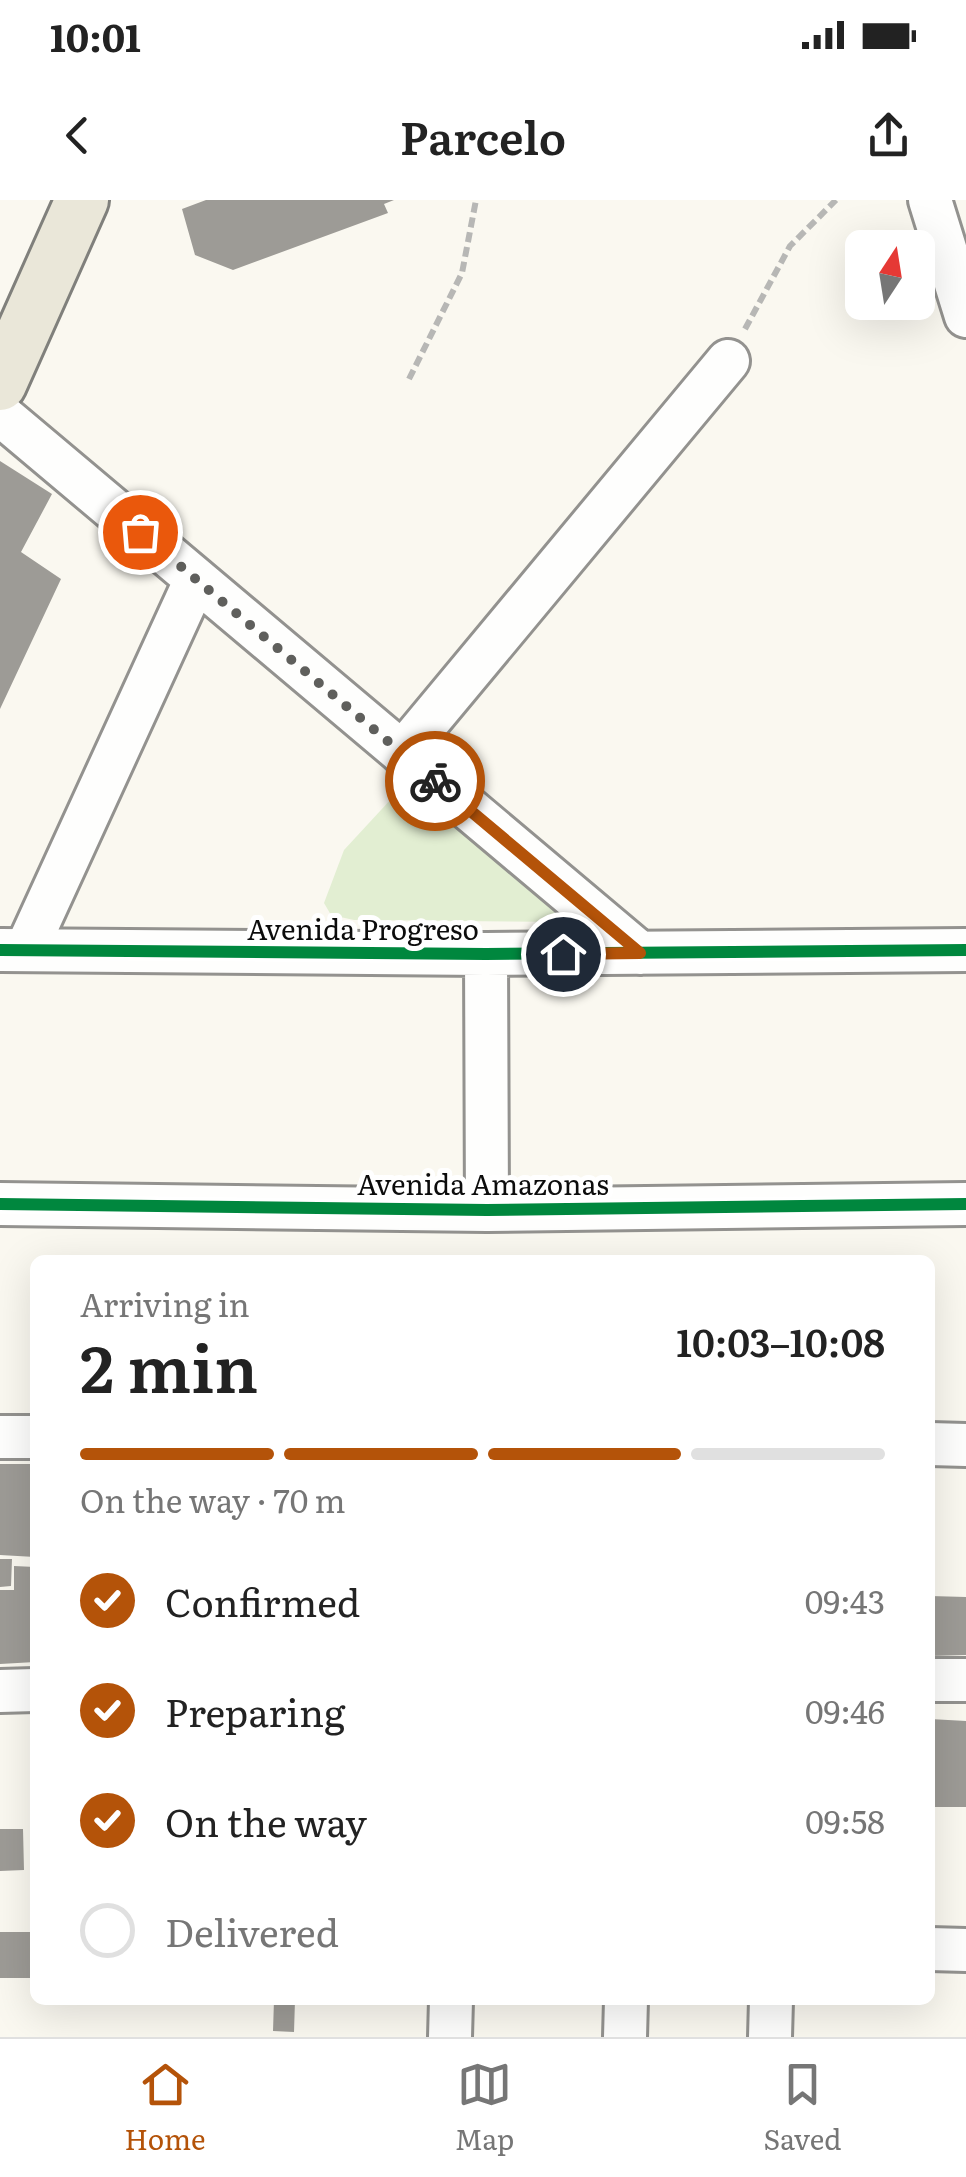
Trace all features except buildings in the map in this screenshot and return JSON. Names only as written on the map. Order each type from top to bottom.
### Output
[{"type":"main road","points":[[0,384],[82,200]]},
{"type":"street","points":[[930,200],[966,316]]},
{"type":"street","points":[[402,752],[728,362]]},
{"type":"street","points":[[0,414],[640,953]]},
{"type":"street","points":[[13,950],[196,579]]},
{"type":"street","name":"Avenida Progreso","points":[[13,950],[486,954],[966,950]]},
{"type":"street","points":[[486,954],[487,1210]]},
{"type":"street","name":"Avenida Amazonas","points":[[0,1204],[487,1210],[966,1204]]},
{"type":"street","points":[[0,1437],[30,1437]]},
{"type":"street","points":[[935,1444],[966,1445]]},
{"type":"street","points":[[935,1680],[966,1680]]},
{"type":"street","points":[[0,1691],[30,1690]]},
{"type":"street","points":[[935,1950],[966,1950]]},
{"type":"street","points":[[450,2037],[452,2005]]},
{"type":"street","points":[[625,2037],[626,2005]]},
{"type":"street","points":[[770,2037],[771,2005]]},
{"type":"path","points":[[409,379],[462,273],[476,200]]},
{"type":"path","points":[[728,362],[790,246],[836,200]]},
{"type":"green space","points":[[405,784],[570,922],[354,920],[331,915],[324,903],[344,850]]},
{"type":"cycle path","points":[[0,950],[486,954],[966,950]]},
{"type":"cycle path","points":[[0,1204],[487,1210],[966,1204]]},
{"type":"way so far","points":[[140,532],[435,781]]},
{"type":"route","points":[[435,781],[640,953],[563,954]]}]
